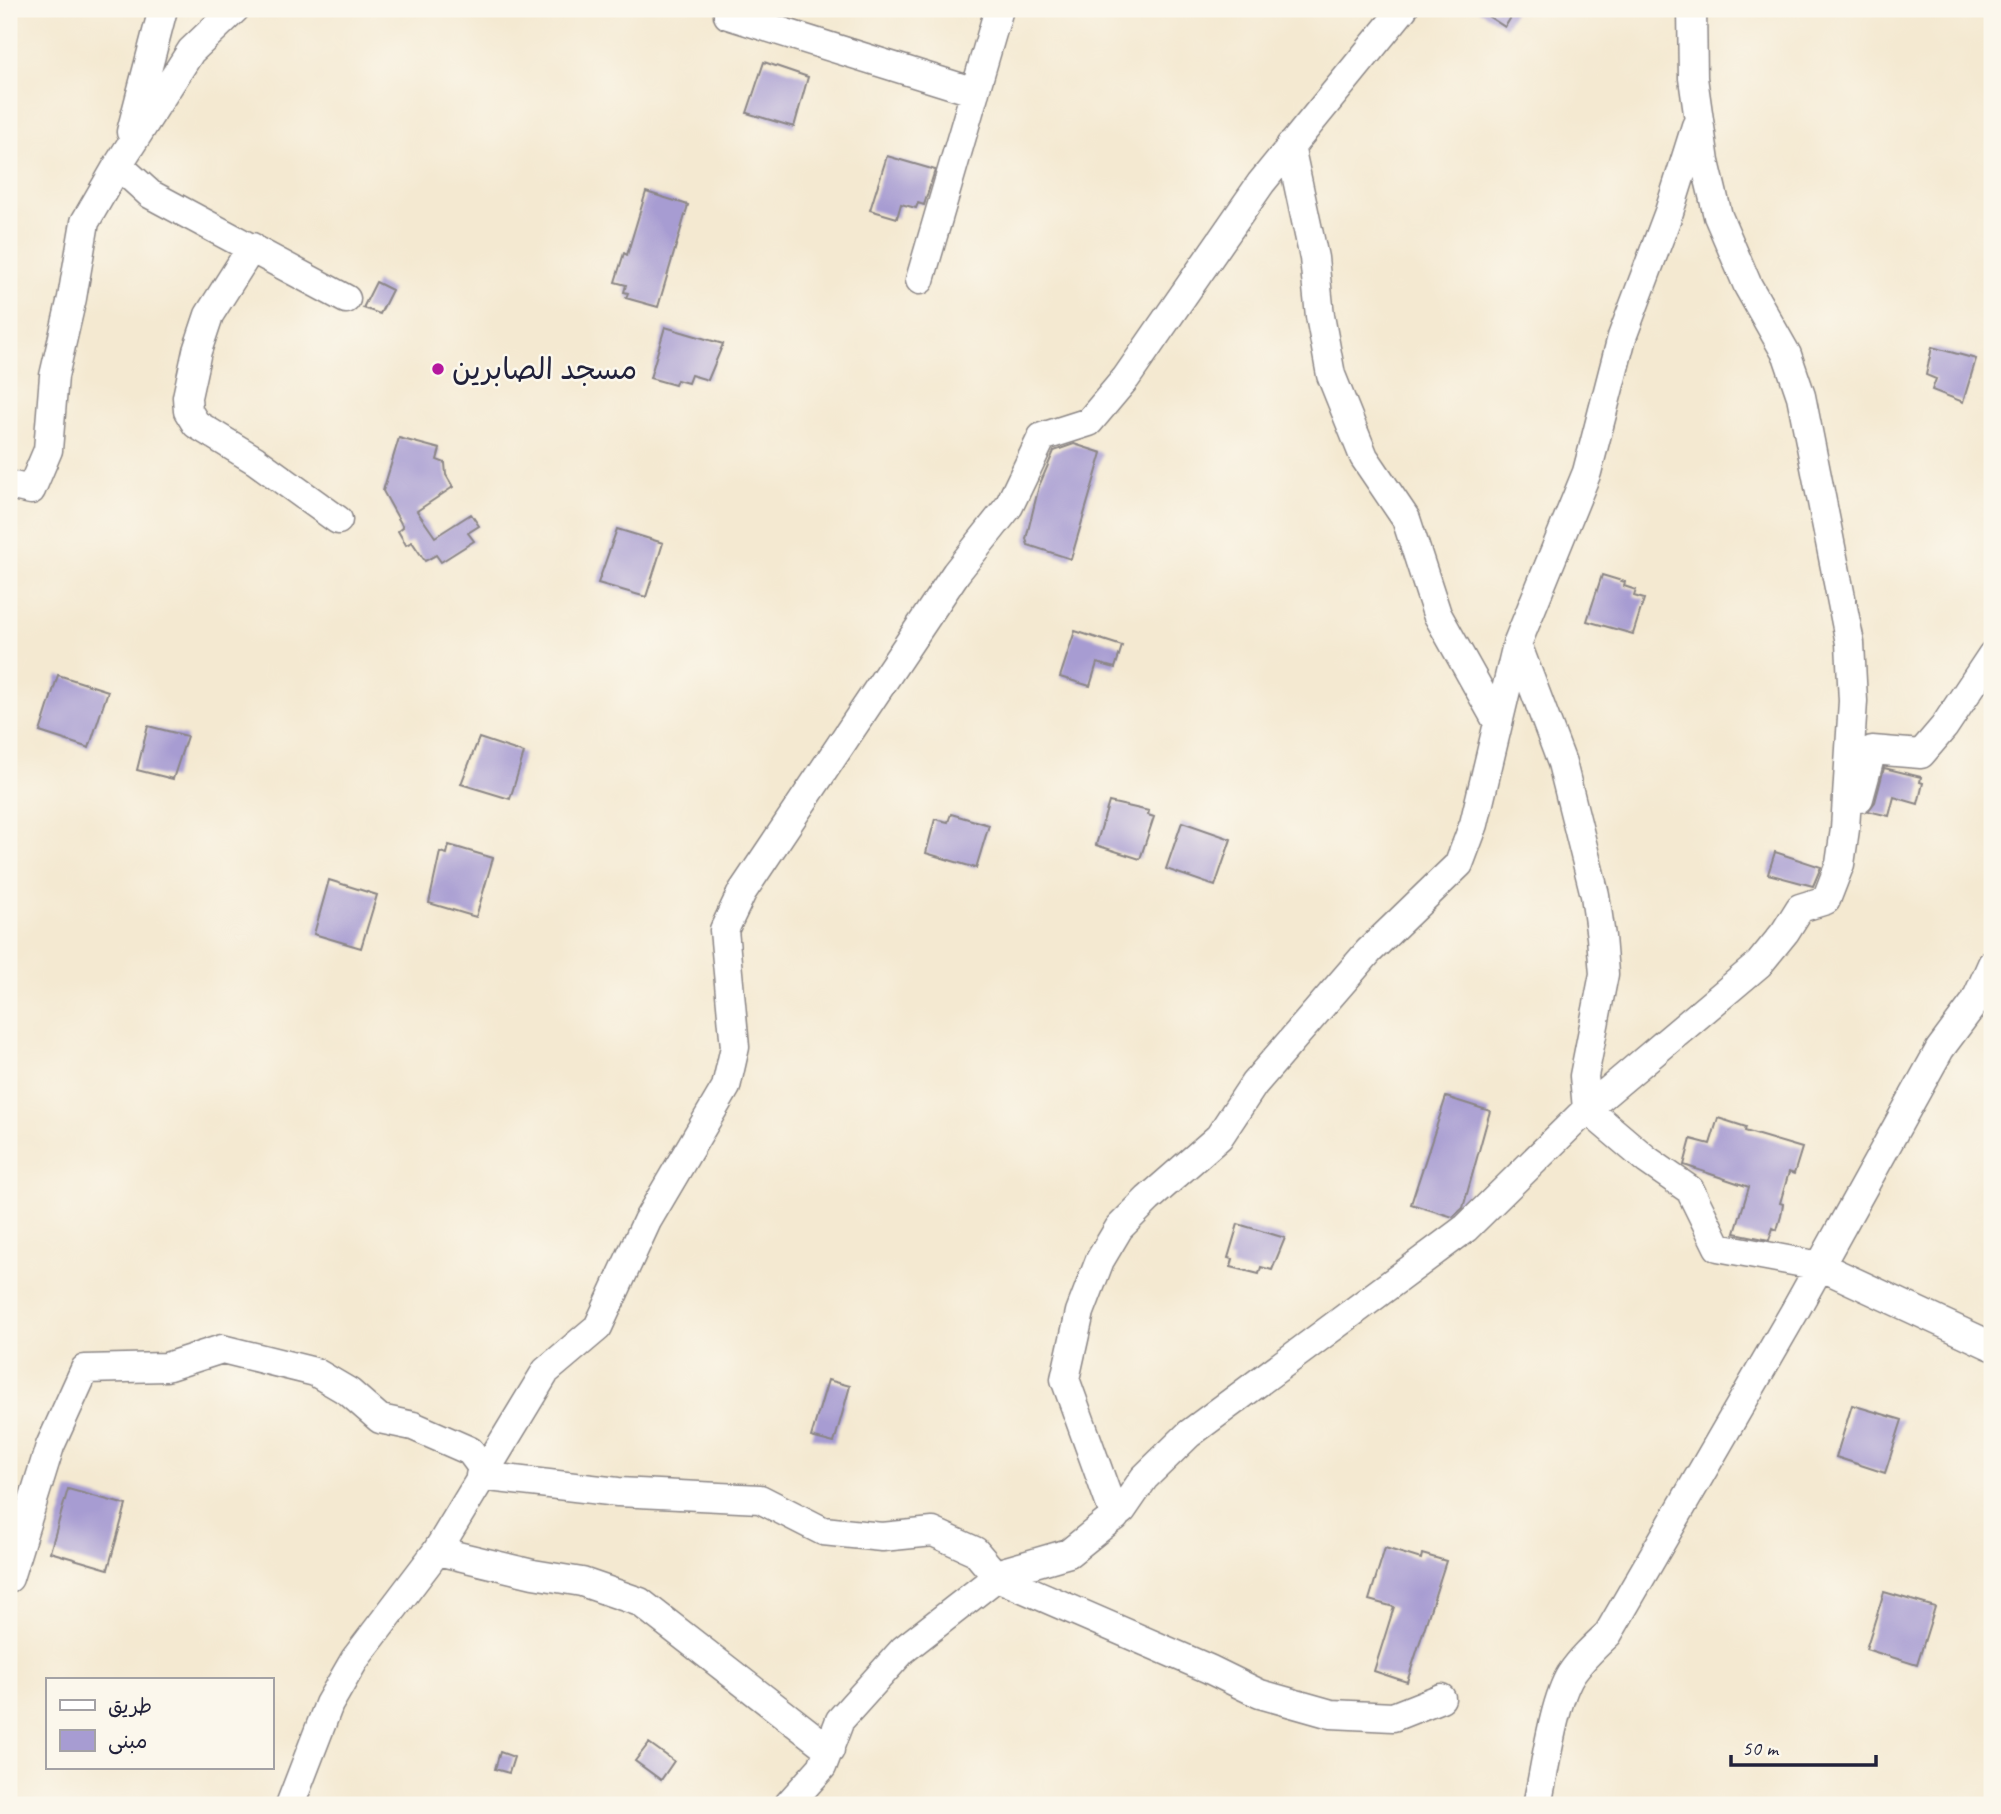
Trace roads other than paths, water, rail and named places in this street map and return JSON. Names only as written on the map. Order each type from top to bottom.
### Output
[{"type":"street","points":[[122,158],[163,9]]},
{"type":"street","points":[[9,485],[30,490],[48,450],[54,376],[85,222],[122,158],[191,51],[235,9]]},
{"type":"street","points":[[920,280],[999,9]]},
{"type":"street","points":[[290,1805],[330,1704],[355,1659],[437,1551],[546,1371],[597,1327],[647,1221],[726,1087],[735,1047],[724,930],[742,892],[956,573],[1009,506],[1042,437],[1089,422],[1126,378],[1261,183],[1404,9]]},
{"type":"street","points":[[788,1805],[811,1782],[830,1750],[840,1720],[904,1650],[1003,1572],[1069,1553],[1115,1517],[1144,1478],[1189,1434],[1466,1228],[1587,1109],[1759,964],[1786,932],[1800,908],[1826,900],[1840,864],[1845,829],[1853,701],[1850,643],[1809,434],[1787,355],[1748,286],[1718,216],[1705,162],[1699,117],[1691,49],[1692,9]]},
{"type":"street","points":[[728,15],[975,92]]},
{"type":"street","points":[[1115,1517],[1065,1379],[1080,1311],[1100,1260],[1129,1218],[1219,1137],[1269,1065],[1369,951],[1459,864],[1469,842],[1517,644],[1587,472],[1622,337],[1669,212],[1699,117]]},
{"type":"street","points":[[1290,146],[1314,258],[1320,316],[1331,375],[1364,457],[1406,519],[1437,614],[1498,723]]},
{"type":"street","points":[[122,158],[150,194],[346,299]]},
{"type":"street","points":[[251,247],[209,315],[194,363],[188,411],[196,424],[255,460],[338,520]]},
{"type":"street","points":[[1517,644],[1562,763],[1600,926],[1604,974],[1584,1076],[1587,1109],[1647,1160],[1690,1190],[1718,1247],[1820,1266],[1992,1346]]},
{"type":"street","points":[[1845,829],[1858,801],[1871,750],[1921,754],[1944,727],[1992,655]]},
{"type":"street","points":[[1536,1805],[1560,1700],[1570,1676],[1584,1656],[1608,1634],[1820,1266],[1940,1049],[1975,1002],[1992,964]]},
{"type":"street","points":[[9,1578],[50,1446],[85,1369],[166,1367],[222,1349],[315,1372],[349,1392],[380,1419],[414,1426],[470,1451],[482,1474]]},
{"type":"street","points":[[482,1474],[618,1492],[760,1499],[823,1531],[882,1536],[933,1532],[975,1551],[997,1577],[1209,1669],[1260,1694],[1331,1714],[1393,1717],[1441,1698]]},
{"type":"street","points":[[437,1551],[533,1574],[582,1582],[639,1602],[830,1750]]},
{"type":"place","name":"مسجد الصابرين","points":[[438,369]]}]
